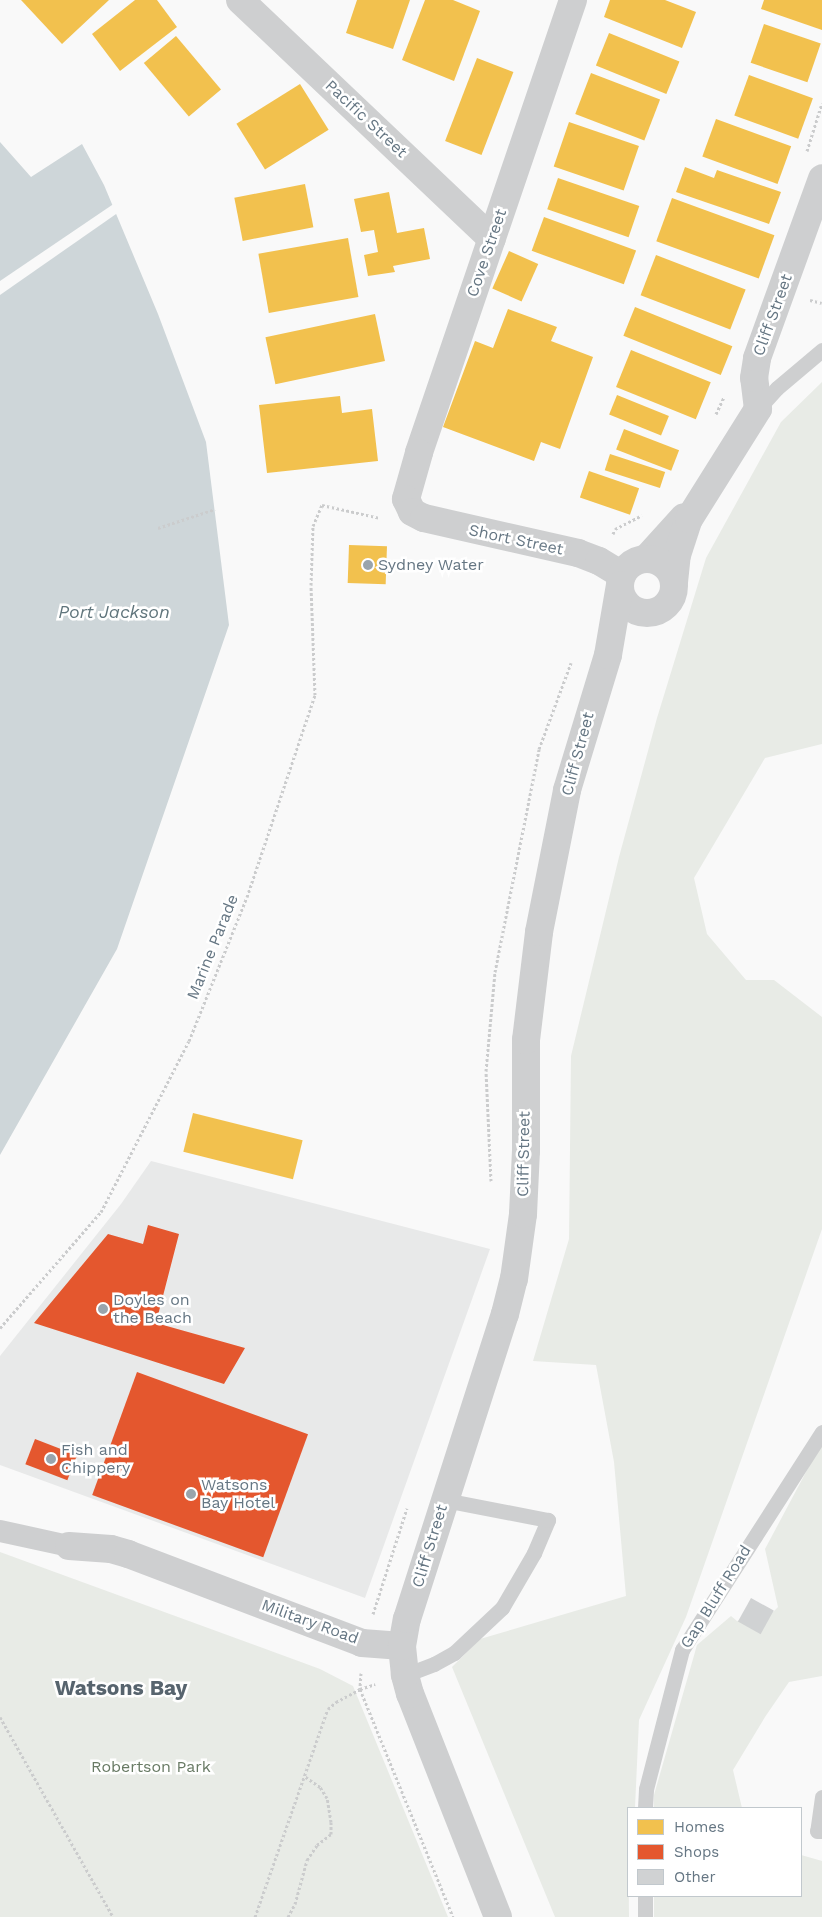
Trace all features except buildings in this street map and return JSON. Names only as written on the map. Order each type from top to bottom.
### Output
[{"type":"street","name":"Pacific Street","points":[[240,0],[492,239]]},
{"type":"street","name":"Cove Street","points":[[409,508],[406,499],[410,480],[573,0]]},
{"type":"street","name":"Cliff Street","points":[[758,410],[754,378],[757,358],[822,178]]},
{"type":"street","points":[[700,499],[647,558],[632,562],[621,580],[622,597],[633,608],[645,613],[654,612],[668,604],[673,592],[683,536],[700,499],[758,410]]},
{"type":"street","name":"Short Street","points":[[409,508],[424,518],[578,553],[599,561],[621,580]]},
{"type":"street","points":[[647,558],[662,563],[671,574],[674,582]]},
{"type":"street","name":"Cliff Street","points":[[402,1646],[407,1619],[514,1279],[523,1214],[528,1024],[539,932],[567,790],[608,654],[621,580]]},
{"type":"street","name":"Cliff Street","points":[[608,654],[628,630],[654,612]]},
{"type":"street","name":"Military Road","points":[[0,1531],[69,1546],[111,1549],[362,1642],[402,1646]]},
{"type":"street","points":[[402,1646],[405,1675],[410,1694],[498,1917]]},
{"type":"lane","points":[[758,410],[777,388],[822,350]]},
{"type":"lane","name":"Gap Bluff Road","points":[[646,1807],[646,1789],[682,1650],[822,1432]]},
{"type":"lane","points":[[405,1675],[434,1664],[454,1653],[502,1608],[534,1553],[548,1520],[444,1500]]},
{"type":"lane","points":[[822,1797],[817,1831],[822,1832]]},
{"type":"lane","points":[[645,1897],[645,1917]]},
{"type":"path","name":"Marine Parade","points":[[0,1328],[101,1212],[189,1041],[247,897],[315,695],[311,585],[313,526],[322,506],[380,519],[383,510]]},
{"type":"path","points":[[158,528],[215,509]]},
{"type":"path","points":[[255,1917],[328,1709],[336,1702],[360,1689],[405,1675]]},
{"type":"path","points":[[0,1717],[114,1917]]},
{"type":"path","points":[[288,1917],[295,1904],[306,1860],[317,1845],[330,1834],[331,1822],[327,1798],[320,1787],[304,1776]]},
{"type":"shaded area","points":[[151,1161],[490,1249],[365,1598],[0,1465],[0,1356],[121,1204]]},
{"type":"green space","points":[[822,382],[822,744],[765,758],[694,878],[707,934],[746,980],[774,980],[822,1017],[822,1229],[686,1617],[639,1720],[635,1807],[627,1807],[627,1897],[629,1897],[629,1917],[555,1917],[452,1667],[480,1639],[626,1596],[614,1462],[596,1365],[533,1361],[569,1239],[571,1056],[619,857],[657,718],[706,558],[781,422]]},
{"type":"green space","points":[[822,1442],[822,1676],[789,1682],[765,1717],[733,1770],[742,1807],[654,1807],[654,1795],[697,1645],[731,1616],[737,1621],[774,1611],[778,1607],[765,1549]]},
{"type":"green space","name":"Robertson Park","points":[[0,1552],[320,1669],[353,1686],[448,1917],[0,1917]]},
{"type":"green space","points":[[802,1855],[822,1861],[822,1917],[654,1917],[654,1897],[802,1897]]},
{"type":"water","name":"Port Jackson","points":[[0,142],[31,177],[82,144],[104,185],[158,314],[206,442],[229,625],[117,949],[0,1155]]},
{"type":"pier","points":[[115,203],[119,212],[0,295],[0,281]]},
{"type":"place","name":"Sydney Water","points":[[368,565]]},
{"type":"place","name":"Doyles on the Beach","points":[[103,1309]]},
{"type":"place","name":"Fish and Chippery","points":[[51,1459]]},
{"type":"place","name":"Watsons Bay Hotel","points":[[191,1494]]},
{"type":"district","name":"Watsons Bay","points":[[121,1688]]}]
